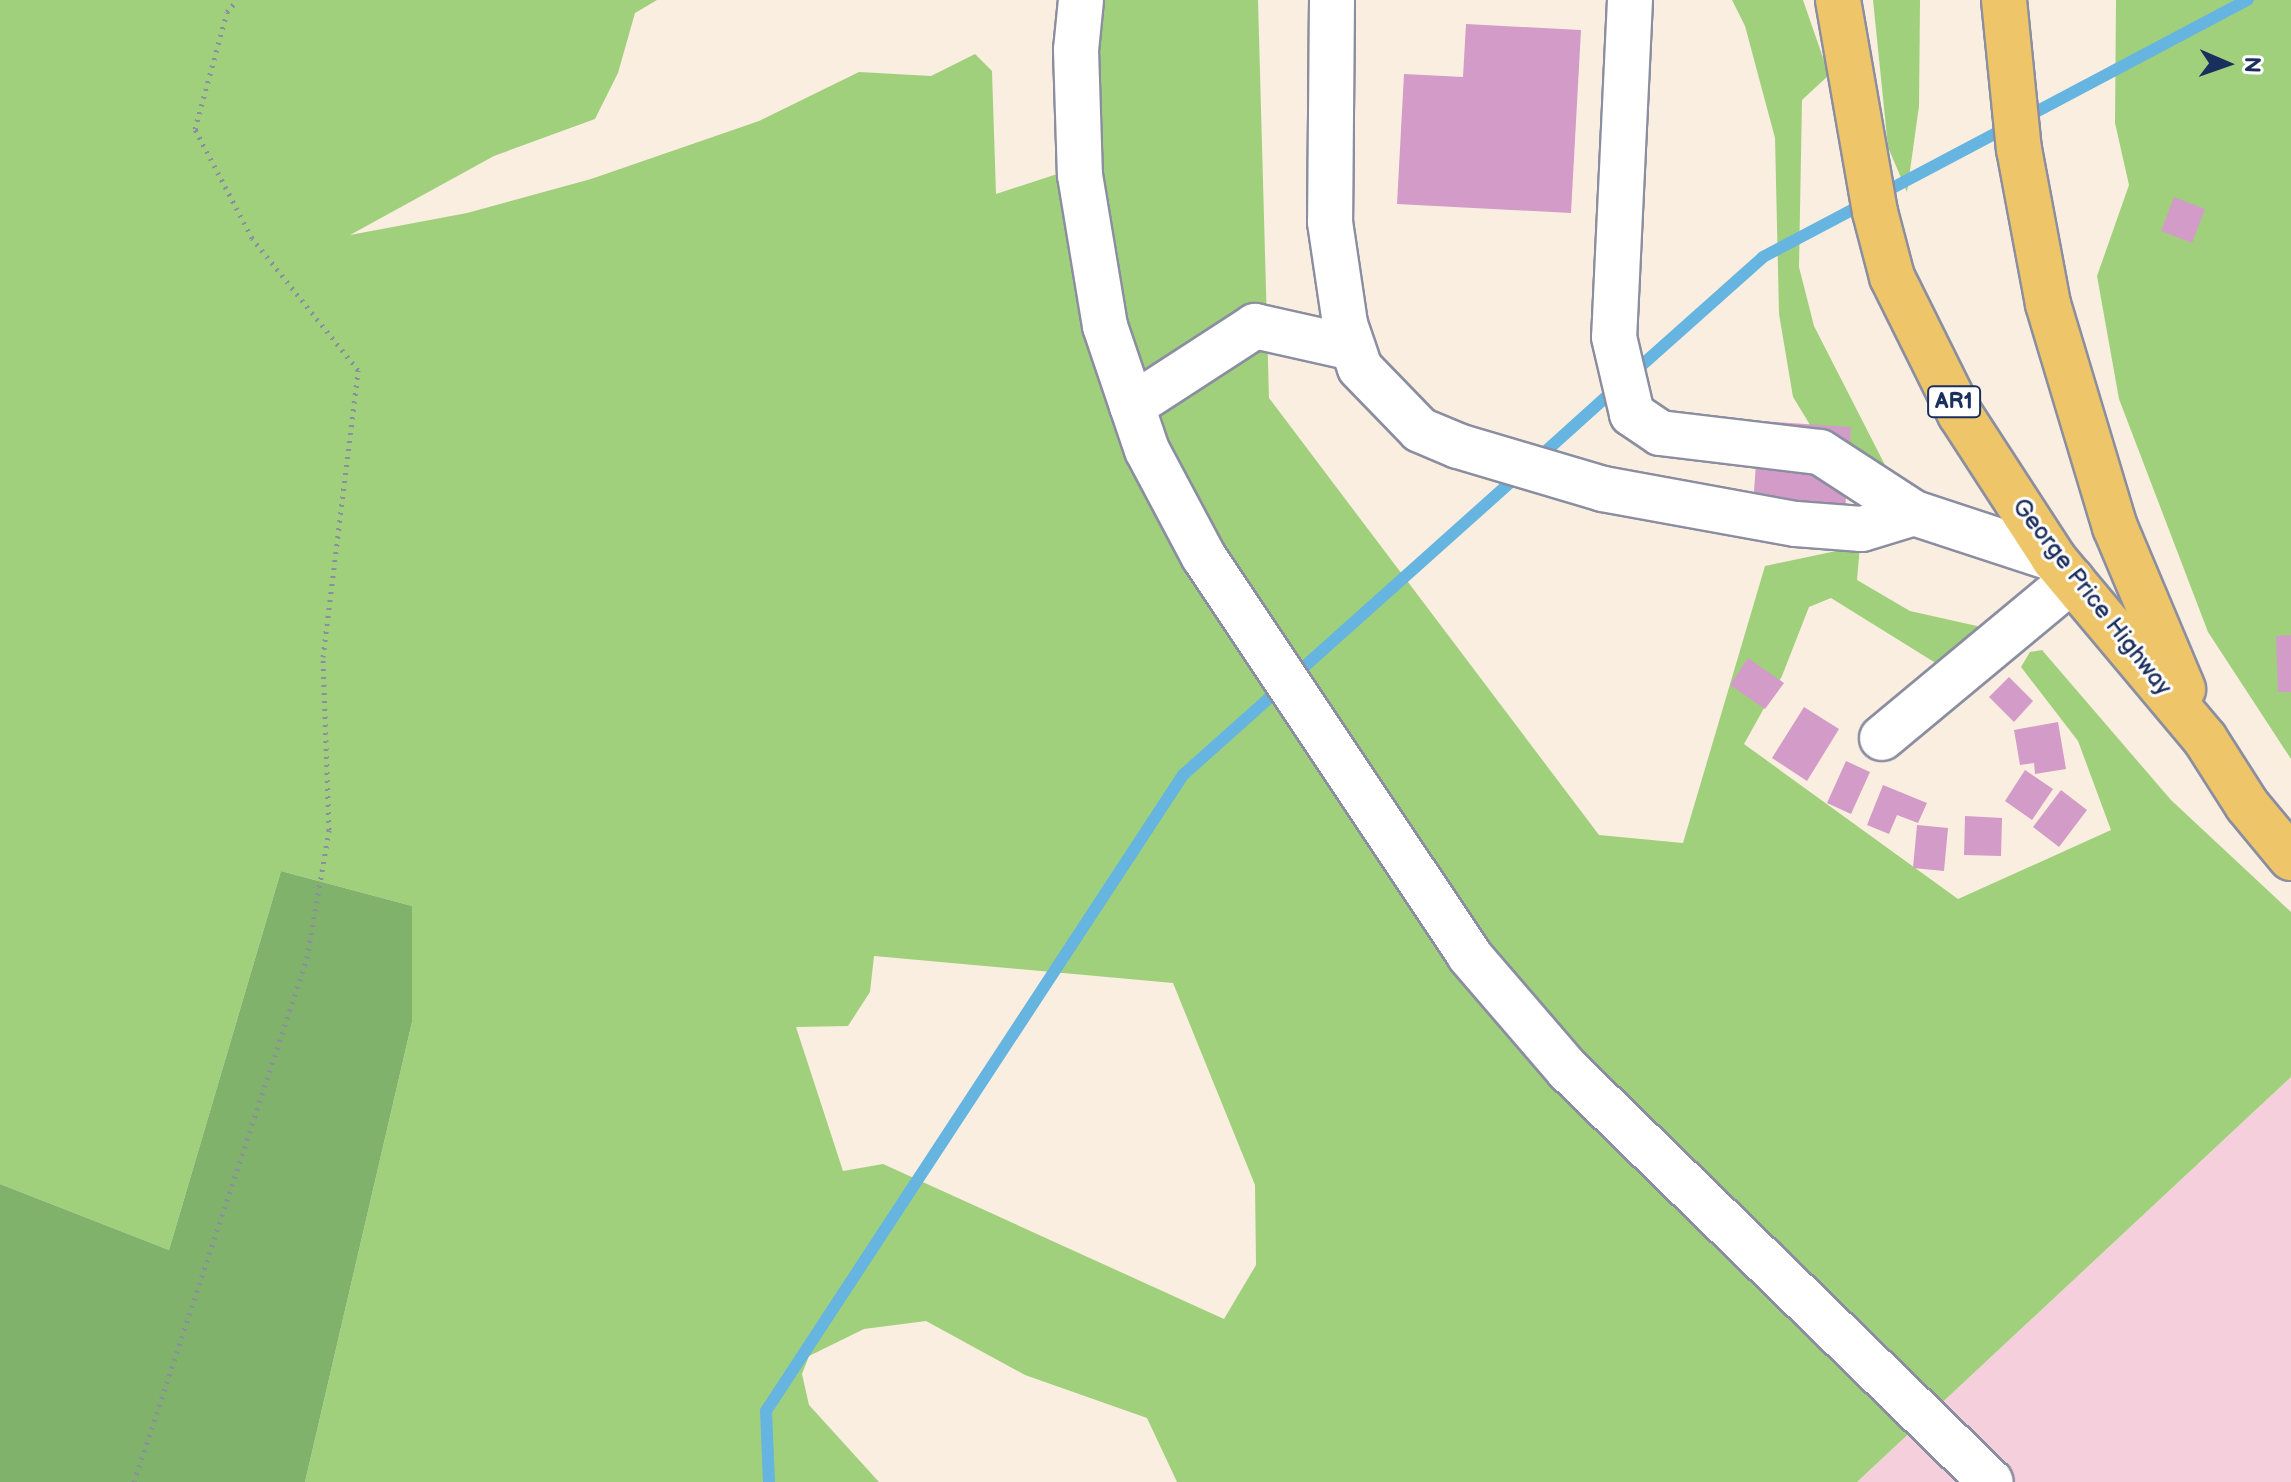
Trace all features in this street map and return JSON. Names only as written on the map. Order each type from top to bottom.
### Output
[{"type":"highway","name":"George Price Highway","points":[[1838,0],[1875,212],[1892,277],[1960,414],[2063,570],[2205,739],[2247,805],[2291,858]]},
{"type":"highway","name":"George Price Highway","points":[[2004,0],[2019,149],[2048,304],[2115,527],[2205,739]]},
{"type":"street","points":[[1081,0],[1076,50],[1080,175],[1105,326],[1147,450],[1204,557],[1469,955],[1568,1070],[1991,1482]]},
{"type":"street","points":[[1332,0],[1330,222],[1353,348],[1360,368],[1385,399],[1420,430],[1574,481],[1796,524],[1862,529],[1914,513]]},
{"type":"street","points":[[1630,0],[1614,337],[1632,414],[1660,433],[1820,452],[1914,513],[2063,570],[1882,738]]},
{"type":"street","points":[[1132,406],[1255,326],[1353,348]]},
{"type":"path","points":[[134,1482],[307,958],[329,830],[323,657],[358,370],[252,238],[195,129],[227,12],[237,0]]},
{"type":"shaded area","points":[[2291,1077],[2291,1482],[1857,1482]]},
{"type":"green space","points":[[0,0],[657,0],[635,13],[618,73],[595,119],[494,156],[350,235],[467,213],[591,179],[759,121],[859,72],[931,76],[975,54],[992,71],[996,194],[1103,159],[1079,79],[1082,0],[1258,0],[1269,398],[1599,835],[1683,843],[1765,566],[1860,546],[1857,580],[1910,611],[1977,626],[1989,637],[1968,665],[1934,662],[1831,598],[1809,607],[1782,676],[1744,744],[1958,899],[2111,830],[2078,741],[2021,667],[2030,652],[2042,650],[2171,800],[2291,912],[2291,1077],[1857,1482],[1177,1482],[1147,1418],[1025,1375],[926,1321],[864,1329],[809,1356],[802,1374],[809,1405],[879,1482],[305,1482],[412,1022],[412,906],[281,871],[169,1250],[0,1184]],"holes":[[[874,956],[1173,983],[1255,1185],[1256,1265],[1224,1319],[883,1164],[843,1171],[796,1027],[848,1026],[870,992]]]},
{"type":"green space","points":[[1732,0],[1803,0],[1829,75],[1802,100],[1799,267],[1814,326],[1886,467],[1884,477],[1815,433],[1793,397],[1779,314],[1775,138],[1745,26]]},
{"type":"green space","points":[[1873,0],[1920,0],[1919,106],[1907,192],[1888,147]]},
{"type":"green space","points":[[2116,0],[2291,0],[2291,759],[2208,632],[2119,399],[2097,276],[2129,185],[2115,123]]},
{"type":"green space","points":[[281,871],[412,906],[412,1022],[305,1482],[0,1482],[0,1184],[169,1250]]},
{"type":"building","points":[[1466,24],[1581,30],[1571,213],[1397,204],[1404,74],[1463,77]]},
{"type":"building","points":[[2174,197],[2205,209],[2192,243],[2161,231]]},
{"type":"building","points":[[1759,421],[1851,427],[1843,540],[1751,534]]},
{"type":"building","points":[[2291,635],[2291,692],[2278,692],[2276,636]]},
{"type":"building","points":[[1748,658],[1784,683],[1765,709],[1730,685]]},
{"type":"building","points":[[2009,677],[2033,701],[2014,722],[1989,697]]},
{"type":"building","points":[[1804,707],[1839,729],[1807,781],[1772,758]]},
{"type":"building","points":[[2058,722],[2066,769],[2035,774],[2034,763],[2020,765],[2014,730]]},
{"type":"building","points":[[1846,761],[1870,772],[1851,814],[1827,803]]},
{"type":"building","points":[[2025,770],[2053,789],[2032,820],[2005,801]]},
{"type":"building","points":[[1883,785],[1927,803],[1918,823],[1897,815],[1889,834],[1867,825]]},
{"type":"building","points":[[2061,790],[2087,810],[2059,847],[2033,827]]},
{"type":"building","points":[[1965,816],[2002,818],[2001,856],[1964,855]]},
{"type":"building","points":[[1917,825],[1948,828],[1944,871],[1913,868]]},
{"type":"waterway","points":[[1881,194],[2248,0]]},
{"type":"waterway","points":[[1633,373],[1763,257],[1865,203]]},
{"type":"waterway","points":[[1535,461],[1616,388]]},
{"type":"waterway","points":[[769,1482],[766,1411],[1183,775],[1521,473]]}]
